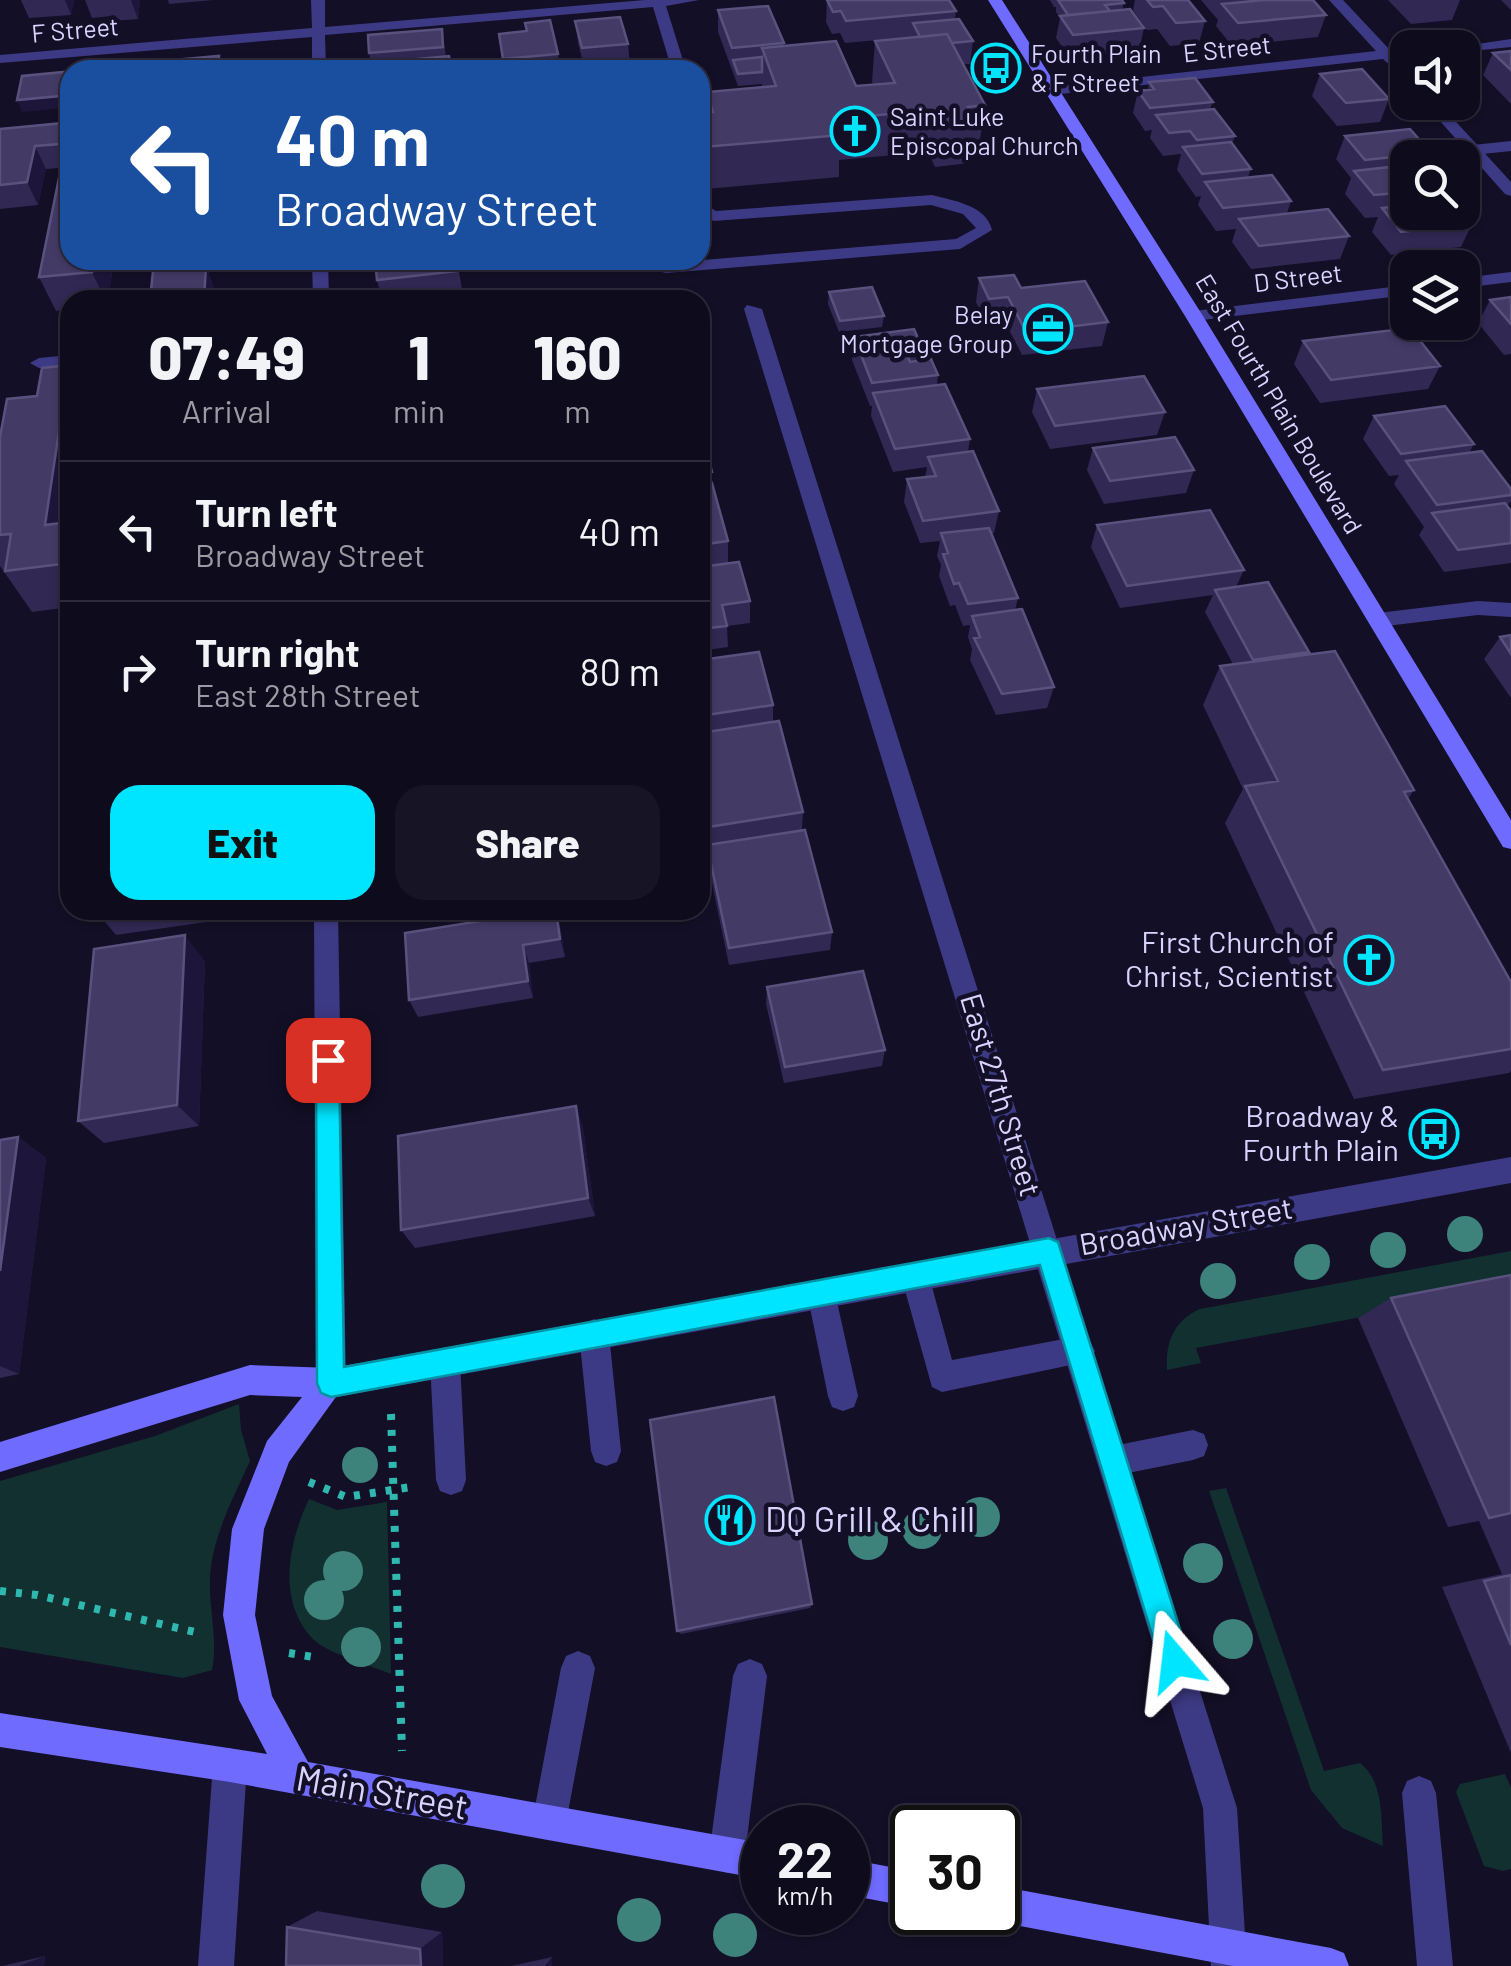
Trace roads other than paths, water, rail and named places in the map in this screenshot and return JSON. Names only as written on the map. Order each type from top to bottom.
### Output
[{"type":"main road","name":"East Fourth Plain Boulevard","points":[[995,0],[1194,316],[1511,840]]},
{"type":"main road","points":[[0,1457],[250,1380],[331,1383]]},
{"type":"main road","points":[[297,1777],[256,1700],[239,1615],[248,1528],[278,1452],[331,1383]]},
{"type":"main road","name":"Main Street","points":[[0,1730],[230,1765],[740,1857]]},
{"type":"main road","points":[[1020,1909],[1228,1956],[1331,1966]]},
{"type":"street","points":[[318,0],[319,60]]},
{"type":"street","name":"F Street","points":[[0,59],[692,0]]},
{"type":"street","points":[[1336,0],[1390,58]]},
{"type":"street","points":[[657,2],[676,60]]},
{"type":"street","points":[[1480,46],[1511,43]]},
{"type":"street","name":"E Street","points":[[1051,91],[1390,54]]},
{"type":"street","points":[[1446,120],[1464,140]]},
{"type":"street","points":[[1480,149],[1511,146]]},
{"type":"street","points":[[1480,158],[1511,191]]},
{"type":"street","points":[[710,214],[932,200],[969,210],[982,220],[984,230],[960,244],[710,264]]},
{"type":"street","points":[[178,290],[202,270]]},
{"type":"street","points":[[1480,281],[1511,277]]},
{"type":"street","name":"D Street","points":[[1194,316],[1390,292]]},
{"type":"street","name":"East 27th Street","points":[[753,309],[1220,1808],[1228,1956]]},
{"type":"street","points":[[39,363],[60,361]]},
{"type":"street","points":[[1378,620],[1478,608],[1509,611]]},
{"type":"street","points":[[326,920],[331,1383]]},
{"type":"street","name":"Broadway Street","points":[[331,1383],[1511,1170]]},
{"type":"street","points":[[915,1276],[942,1377],[1080,1350]]},
{"type":"street","points":[[821,1293],[843,1396]]},
{"type":"street","points":[[594,1334],[606,1451]]},
{"type":"street","points":[[445,1362],[452,1480]]},
{"type":"street","points":[[1113,1461],[1192,1446]]},
{"type":"street","points":[[549,1823],[578,1668]]},
{"type":"street","points":[[727,1855],[750,1676]]},
{"type":"street","points":[[216,1966],[230,1765]]},
{"type":"street","points":[[1418,1793],[1435,1966]]},
{"type":"place","name":"Fourth Plain & F Street","points":[[996,68]]},
{"type":"place","name":"Saint Luke Episcopal Church","points":[[855,131]]},
{"type":"place","name":"Belay Mortgage Group","points":[[1048,329]]},
{"type":"place","name":"First Church of Christ, Scientist","points":[[1369,960]]},
{"type":"place","name":"Broadway & Fourth Plain","points":[[1434,1134]]},
{"type":"place","name":"DQ Grill & Chill","points":[[730,1520]]}]
